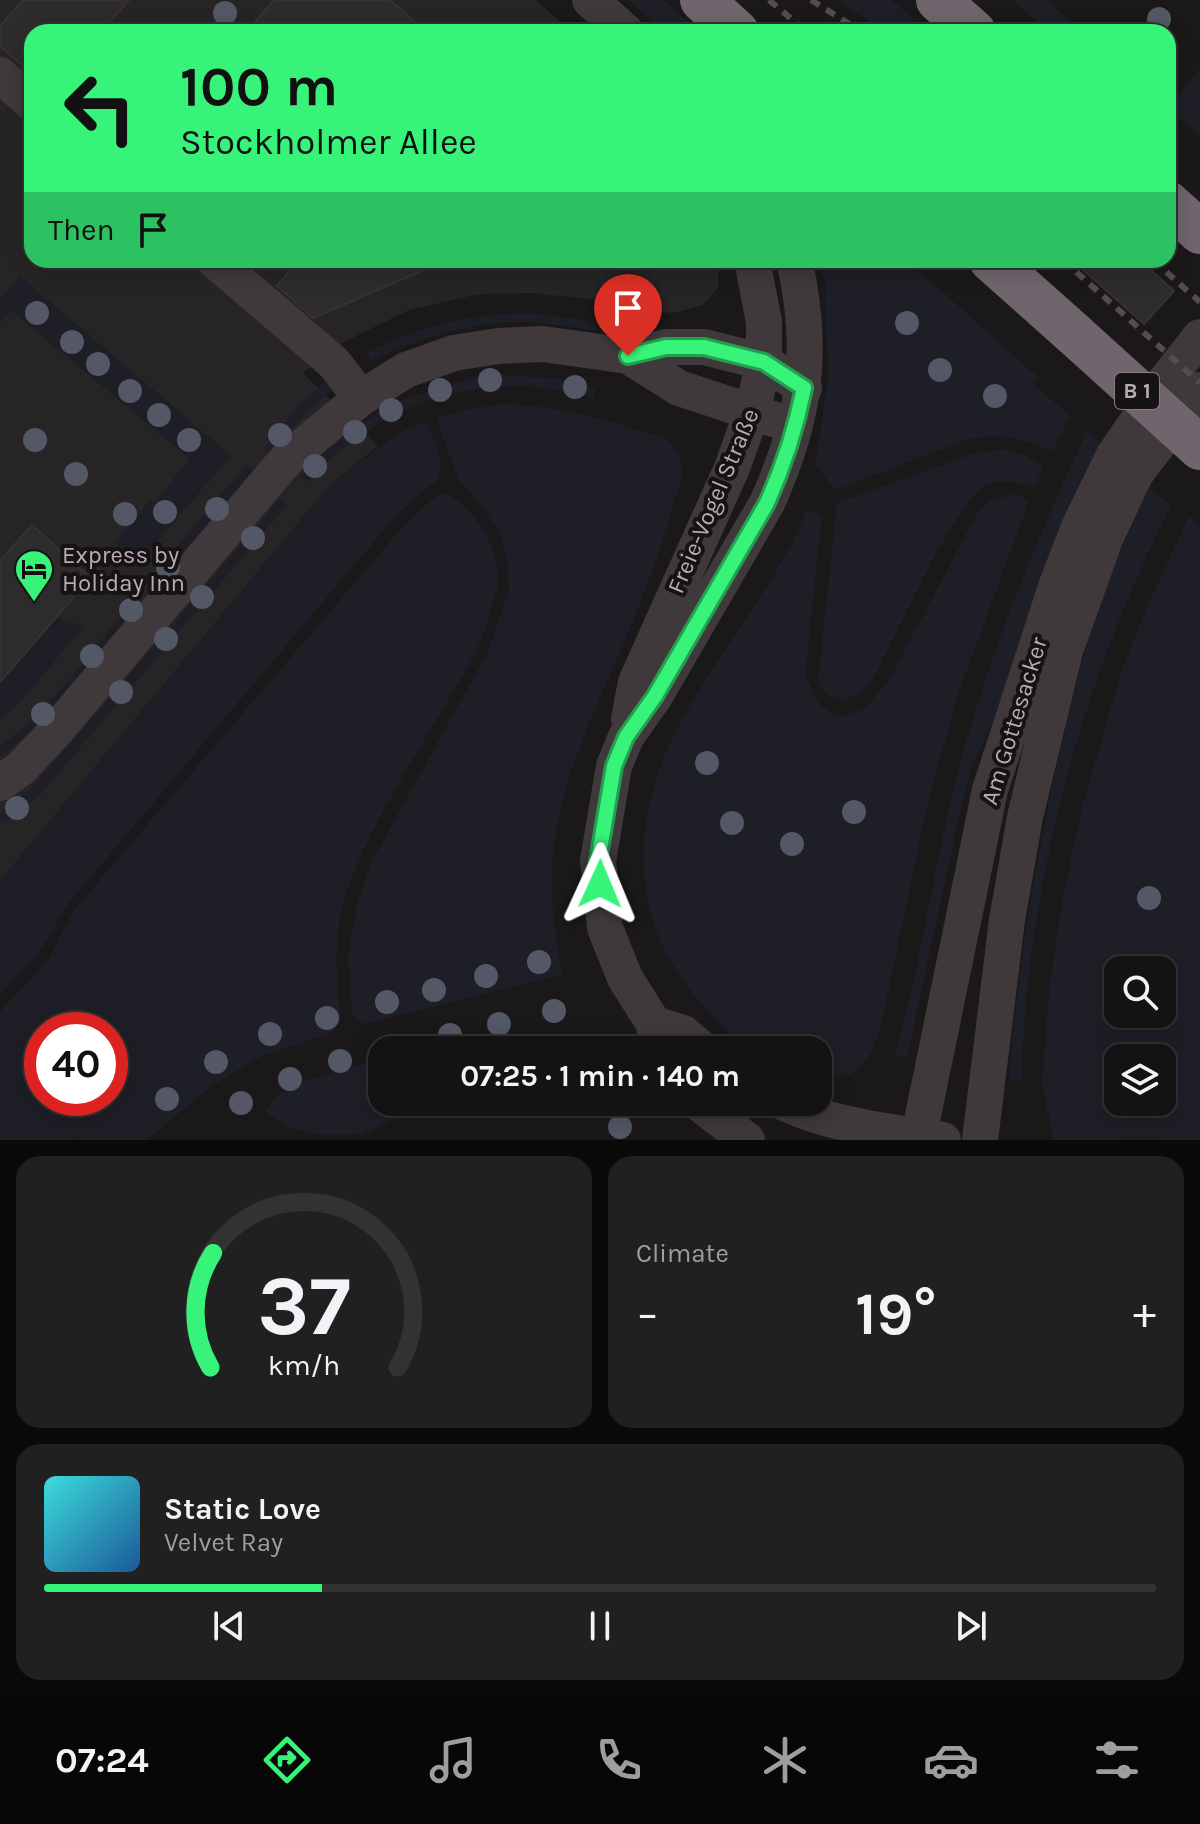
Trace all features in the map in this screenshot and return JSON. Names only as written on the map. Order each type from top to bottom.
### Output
[{"type":"highway","points":[[702,0],[728,24]]},
{"type":"highway","points":[[938,0],[965,24]]},
{"type":"highway","name":"B 1","points":[[1000,268],[1200,448]]},
{"type":"street","points":[[590,0],[617,24]]},
{"type":"street","points":[[0,75],[24,96]]},
{"type":"street","points":[[223,268],[334,363],[361,398]]},
{"type":"street","name":"Freie-Vogel Straße","points":[[626,737],[636,682],[732,468],[752,412],[764,362],[764,322],[754,268]]},
{"type":"street","points":[[655,1036],[625,978],[605,928],[598,861],[614,766],[626,737],[655,696],[767,503],[782,469],[796,427],[804,388],[805,318],[796,268]]},
{"type":"street","name":"Am Gottesacker","points":[[926,1139],[990,790],[1057,584],[1079,527],[1114,455],[1200,337]]},
{"type":"street","points":[[0,783],[20,769],[53,734],[286,460],[361,398],[406,370],[454,353],[498,346],[543,344],[628,356],[666,347],[704,347],[764,362],[804,388]]},
{"type":"street","points":[[628,356],[679,388],[796,427]]},
{"type":"street","name":"Am Gottesacker","points":[[980,1140],[1009,906],[1025,817],[1065,651],[1105,539],[1136,473],[1200,390]]},
{"type":"street","points":[[663,1036],[683,1033],[687,1036]]},
{"type":"street","points":[[715,1116],[747,1140]]},
{"type":"street","points":[[820,1116],[859,1127],[926,1139]]},
{"type":"shaded area","points":[[0,0],[536,0],[563,24],[24,24],[24,268],[719,268],[718,288],[703,305],[674,313],[532,293],[479,294],[409,310],[340,344],[303,373],[378,446],[330,485],[0,881]]},
{"type":"shaded area","points":[[628,0],[664,0],[690,24],[654,24]]},
{"type":"shaded area","points":[[835,0],[892,0],[918,24],[874,24]]},
{"type":"shaded area","points":[[1012,0],[1047,0],[1073,24],[1040,24]]},
{"type":"shaded area","points":[[1200,69],[1200,136],[1176,115],[1176,97]]},
{"type":"shaded area","points":[[821,268],[916,268],[1038,377],[1033,383],[1070,416],[1052,451],[1010,437],[965,440],[836,490],[815,465],[828,381],[825,281]]},
{"type":"shaded area","points":[[20,276],[231,456],[139,562],[115,542],[151,499],[154,503],[190,459],[11,310],[0,323],[0,300]]},
{"type":"shaded area","points":[[532,313],[580,319],[598,327],[597,331],[528,322],[487,324],[428,338],[371,361],[366,352],[447,322]]},
{"type":"shaded area","points":[[490,374],[560,379],[595,389],[593,398],[551,389],[512,386],[474,389],[438,397],[403,411],[369,430],[337,453],[306,482],[299,477],[342,437],[386,409],[433,389]]},
{"type":"shaded area","points":[[325,382],[332,390],[307,412],[271,453],[265,447],[300,404]]},
{"type":"shaded area","points":[[501,404],[564,411],[666,438],[678,455],[683,475],[648,581],[586,730],[563,799],[552,872],[554,923],[562,974],[365,1024],[352,1014],[348,958],[357,905],[372,861],[489,650],[509,590],[507,559],[499,532],[458,479],[438,423],[439,418]]},
{"type":"shaded area","points":[[426,421],[440,459],[437,480],[399,512],[68,904],[41,950],[0,995],[0,881],[330,485],[398,433]]},
{"type":"shaded area","points":[[1087,431],[1107,449],[1018,667],[972,766],[907,1058],[895,1054],[966,742],[1012,606]]},
{"type":"shaded area","points":[[1003,449],[1022,454],[1043,465],[1036,486],[1006,482],[985,484],[966,504],[936,553],[873,679],[863,691],[843,701],[832,698],[823,691],[818,681],[837,503],[973,454]]},
{"type":"shaded area","points":[[246,465],[255,473],[168,575],[159,568]]},
{"type":"shaded area","points":[[1150,488],[1171,506],[1111,642],[1065,785],[1035,931],[1021,1080],[1009,1079],[1027,921],[1069,714],[1105,589]]},
{"type":"shaded area","points":[[440,493],[463,505],[488,539],[496,560],[498,586],[485,632],[474,656],[382,813],[351,880],[338,931],[341,1018],[331,1033],[260,1057],[210,1087],[147,1140],[0,1140],[0,1012],[48,960],[74,910],[406,523]]},
{"type":"shaded area","points":[[1015,494],[1029,501],[959,692],[929,797],[880,1031],[859,1068],[851,1074],[832,1079],[832,1036],[735,1036],[706,1009],[668,955],[656,930],[644,874],[646,822],[658,773],[678,727],[785,555],[807,509],[822,516],[805,675],[819,704],[835,715],[845,716],[864,709],[888,682],[976,515],[988,501]]},
{"type":"shaded area","points":[[280,499],[287,505],[39,796],[10,819],[0,823],[0,812],[31,789]]},
{"type":"shaded area","points":[[1189,516],[1200,526],[1200,1140],[1054,1140],[1042,1085],[1050,982],[1063,897],[1083,803],[1124,664]]},
{"type":"shaded area","points":[[135,598],[138,610],[74,688],[39,724],[0,756],[0,745],[54,697]]},
{"type":"shaded area","points":[[57,617],[84,626],[22,700],[0,721],[0,678],[3,679]]},
{"type":"shaded area","points":[[368,1062],[368,1116],[401,1116],[362,1134],[322,1135],[284,1126],[265,1111],[277,1095],[289,1086]]},
{"type":"building","points":[[23,0],[129,0],[108,24],[24,24],[24,67],[0,46],[0,26]]},
{"type":"building","points":[[274,0],[390,0],[418,24],[253,24]]},
{"type":"building","points":[[292,268],[429,268],[313,318],[277,286]]},
{"type":"building","points":[[1081,268],[1149,268],[1174,291],[1144,324]]},
{"type":"building","name":"Express by Holiday Inn","points":[[32,525],[87,575],[77,586],[81,589],[0,682],[0,561]]},
{"type":"railway","points":[[769,0],[798,24]]},
{"type":"railway","points":[[811,0],[849,24]]},
{"type":"railway","points":[[1072,268],[1200,383]]},
{"type":"railway","points":[[1162,268],[1200,302]]},
{"type":"place","name":"Express by Holiday Inn","points":[[34,603]]},
{"type":"route","points":[[600,884],[598,861],[614,766],[626,737],[655,696],[767,503],[796,427],[804,388],[764,362],[704,347],[666,347],[628,356]]}]
